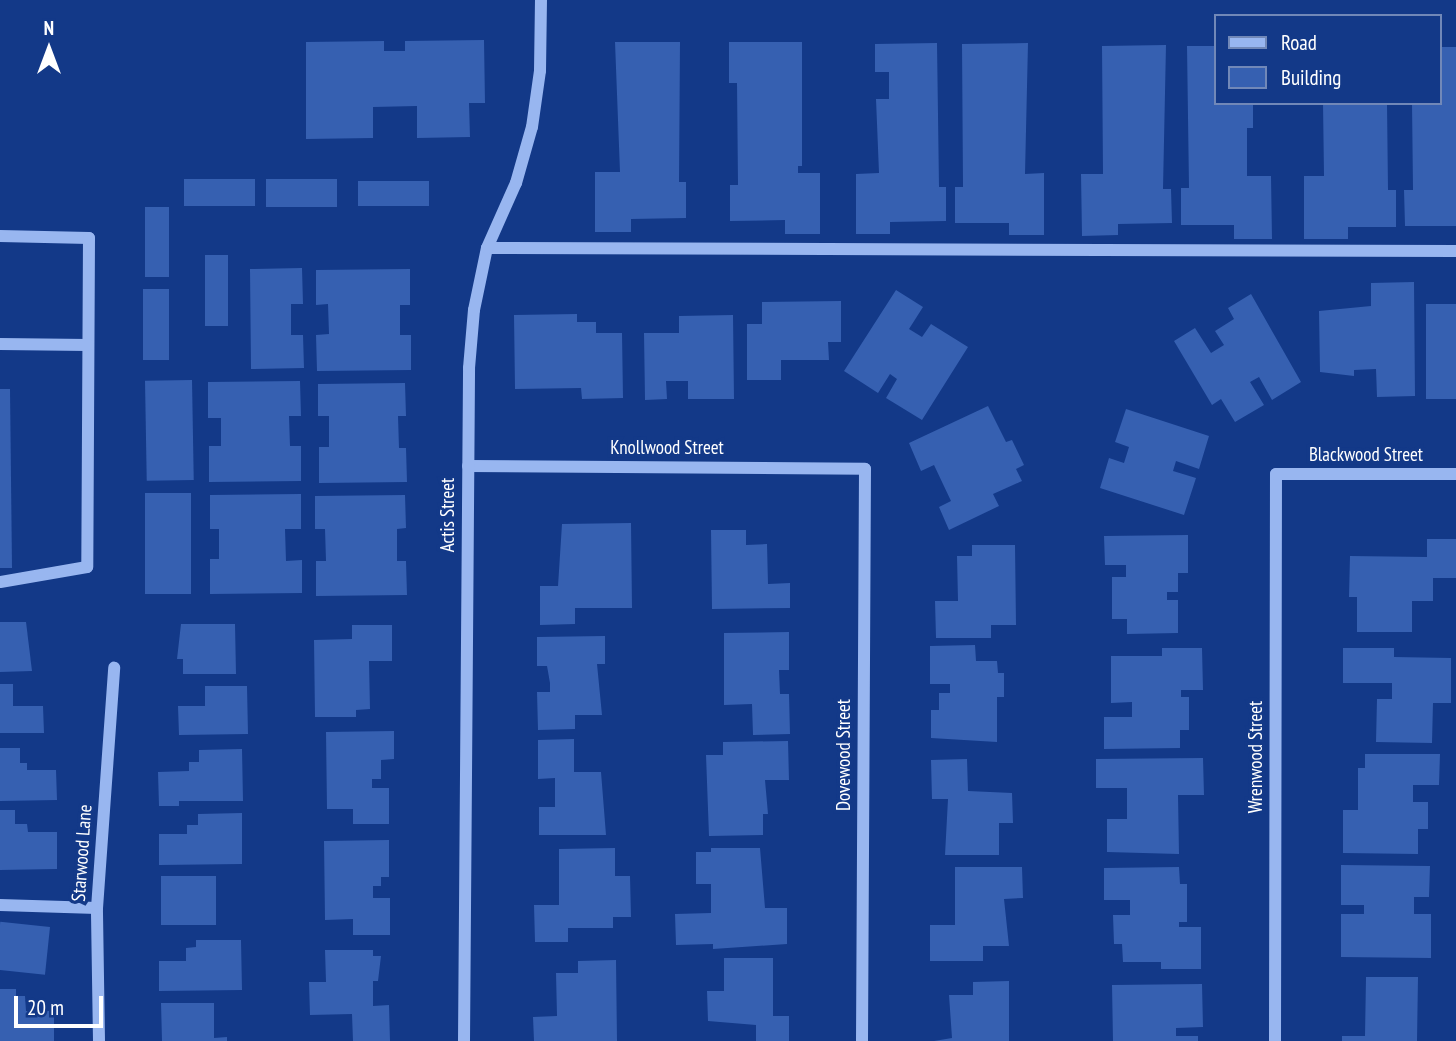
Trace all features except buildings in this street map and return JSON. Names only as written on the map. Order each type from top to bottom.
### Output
[{"type":"street","name":"Actis Street","points":[[464,1041],[469,368],[474,310],[488,248],[516,183],[532,127],[540,71],[541,0]]},
{"type":"street","points":[[0,236],[89,238],[87,567],[0,582]]},
{"type":"street","points":[[488,248],[1456,251]]},
{"type":"street","points":[[0,344],[88,345]]},
{"type":"street","name":"Knollwood Street","points":[[468,466],[865,469]]},
{"type":"street","name":"Dovewood Street","points":[[862,1041],[865,469]]},
{"type":"street","name":"Blackwood Street","points":[[1276,474],[1456,474]]},
{"type":"street","name":"Wrenwood Street","points":[[1275,1041],[1276,474]]},
{"type":"street","name":"Starwood Lane","points":[[99,1041],[97,908],[114,668]]},
{"type":"street","points":[[0,905],[97,908]]}]
